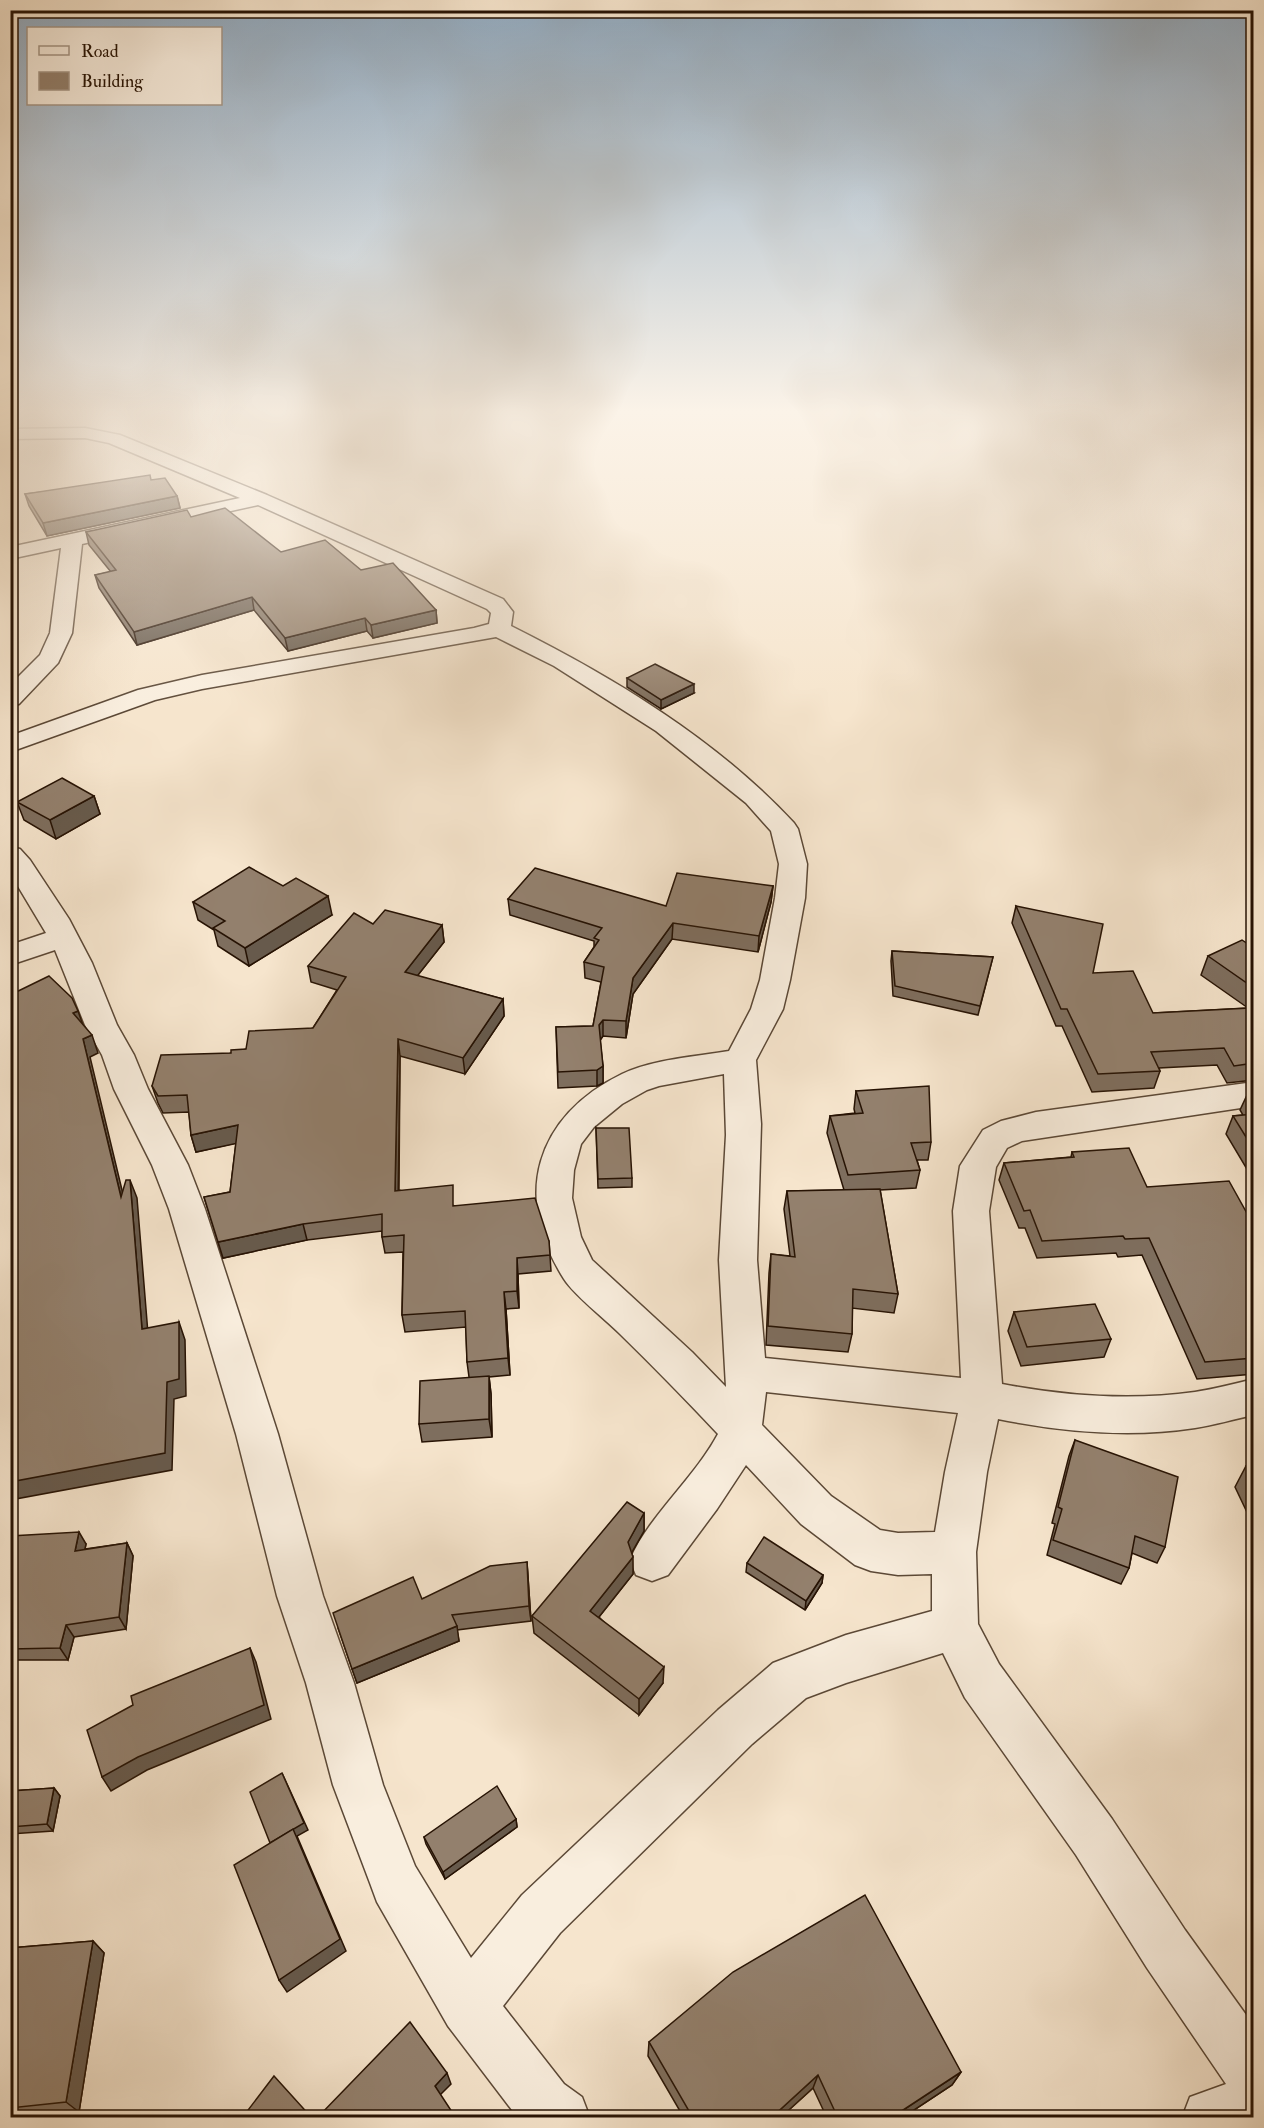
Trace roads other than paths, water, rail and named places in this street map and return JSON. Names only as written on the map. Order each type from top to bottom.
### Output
[{"type":"street","points":[[10,553],[207,510]]},
{"type":"street","points":[[285,510],[495,604],[502,612],[502,621],[498,629]]},
{"type":"street","points":[[10,699],[50,658],[60,633],[72,539]]},
{"type":"street","points":[[10,745],[147,695],[265,670],[450,640],[498,629],[562,661],[665,726],[755,797],[784,829],[793,864],[790,898],[775,980],[767,1009],[740,1060],[743,1145],[737,1240],[740,1311],[746,1373],[741,1430],[711,1480],[652,1560]]},
{"type":"street","points":[[10,855],[20,866],[49,911],[77,963],[101,1025],[118,1055],[131,1089],[170,1165],[187,1209],[257,1434],[300,1596],[330,1683],[358,1785],[396,1883],[468,2006],[544,2104],[561,2118]]},
{"type":"street","points":[[10,955],[62,938]]},
{"type":"street","points":[[740,1060],[654,1075],[634,1082],[610,1096],[582,1118],[565,1140],[556,1170],[554,1198],[562,1237],[578,1270],[678,1364],[816,1510],[871,1550],[898,1554],[954,1552]]},
{"type":"street","points":[[1254,1094],[1036,1125],[1013,1130],[994,1139],[978,1166],[971,1211],[982,1398],[966,1472],[954,1552],[956,1627],[982,1680],[1094,1838],[1166,1949],[1254,2075]]},
{"type":"street","points":[[746,1373],[982,1398],[1048,1411],[1122,1415],[1196,1410],[1254,1397]]},
{"type":"street","points":[[468,2006],[541,1914],[735,1726],[790,1680],[846,1659],[956,1627]]},
{"type":"street","points":[[1210,2118],[1254,2104]]}]
